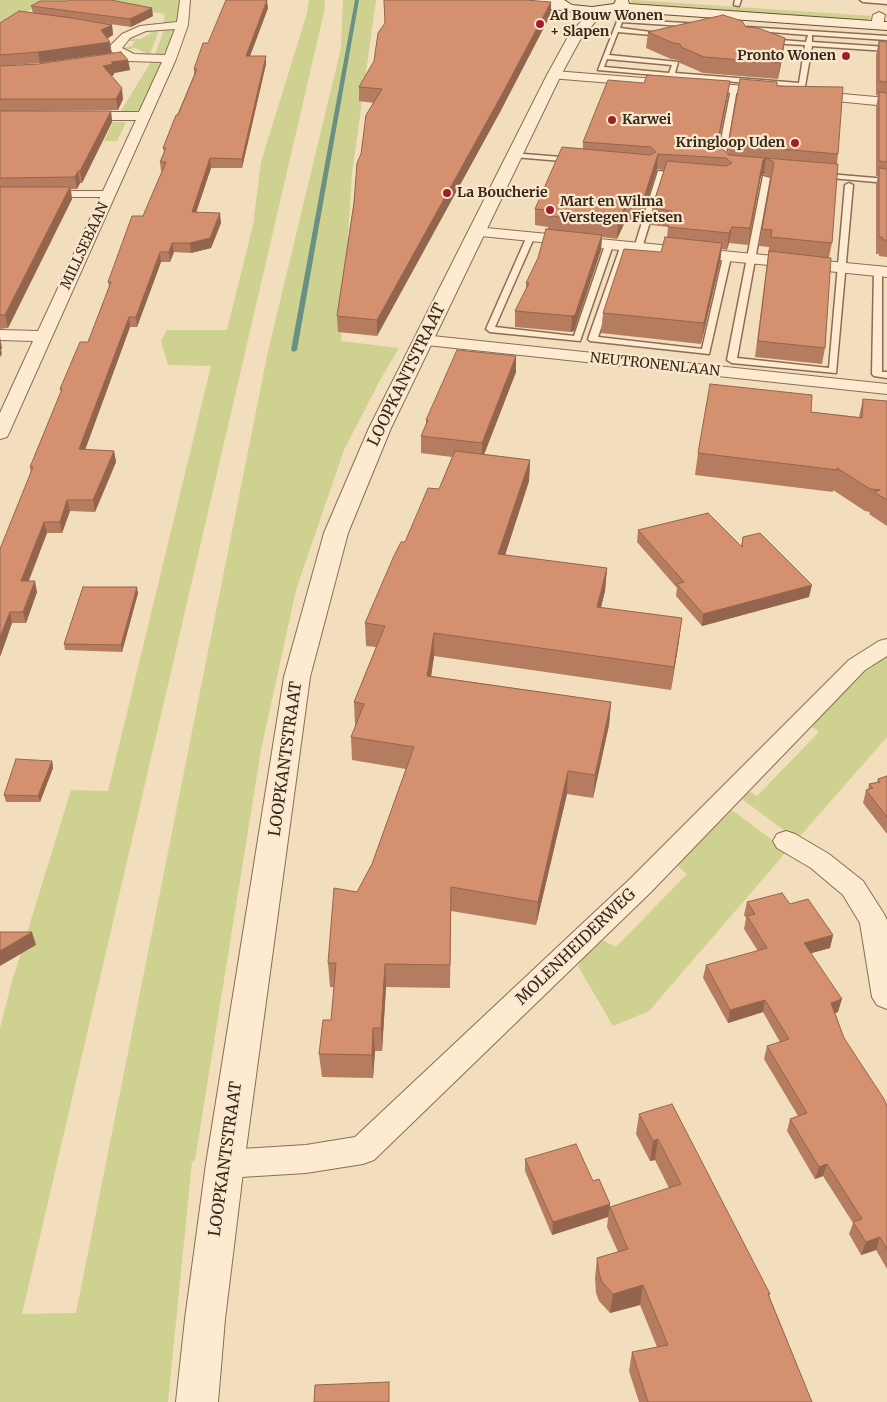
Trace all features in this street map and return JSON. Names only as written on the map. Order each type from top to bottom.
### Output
[{"type":"street","name":"MILLSEBAAN","points":[[0,433],[170,59],[182,25],[185,0]]},
{"type":"street","points":[[487,0],[566,5],[598,11],[620,4],[882,20]]},
{"type":"street","points":[[654,0],[738,3],[882,20]]},
{"type":"street","name":"LOOPKANTSTRAAT","points":[[566,5],[574,38]]},
{"type":"street","name":"LOOPKANTSTRAAT","points":[[197,1402],[205,1319],[225,1164],[297,677],[336,532],[380,428],[554,75],[574,38],[598,11]]},
{"type":"street","points":[[126,56],[116,49],[116,46],[120,40],[132,33],[151,26],[182,25]]},
{"type":"street","points":[[113,29],[132,33]]},
{"type":"street","points":[[107,58],[126,56],[142,59],[170,59]]},
{"type":"street","points":[[554,75],[670,79],[734,89],[801,90],[887,102]]},
{"type":"street","points":[[67,116],[145,116]]},
{"type":"street","points":[[0,194],[110,194]]},
{"type":"street","points":[[476,232],[882,272]]},
{"type":"street","points":[[0,335],[44,336]]},
{"type":"street","name":"NEUTRONENLAAN","points":[[423,340],[887,389]]},
{"type":"street","name":"MOLENHEIDERWEG","points":[[225,1164],[306,1159],[362,1150],[641,885],[857,665],[887,646]]},
{"type":"street","points":[[786,841],[820,861],[853,888],[874,922],[887,997]]},
{"type":"lane","points":[[863,0],[887,2]]},
{"type":"lane","points":[[879,1],[882,20]]},
{"type":"lane","points":[[710,26],[620,20],[600,69],[670,79],[801,90],[811,33]]},
{"type":"lane","points":[[679,33],[682,24]]},
{"type":"lane","points":[[737,28],[746,31],[887,38]]},
{"type":"lane","points":[[616,30],[671,34]]},
{"type":"lane","points":[[763,40],[887,49]]},
{"type":"lane","points":[[605,57],[676,63],[670,79]]},
{"type":"lane","points":[[731,166],[721,160],[734,89]]},
{"type":"lane","points":[[514,156],[582,161]]},
{"type":"lane","points":[[760,169],[768,174],[732,360],[833,371],[849,185]]},
{"type":"lane","points":[[530,238],[490,330],[577,339],[660,173],[688,175]]},
{"type":"lane","points":[[809,174],[887,181]]},
{"type":"lane","points":[[624,247],[593,339],[706,352],[727,257]]},
{"type":"lane","points":[[882,272],[877,374],[887,375]]},
{"type":"green space","points":[[0,0],[179,0],[177,20],[167,23],[163,23],[165,14],[101,3],[42,1],[0,33]]},
{"type":"green space","points":[[309,0],[325,0],[324,12],[22,1314],[76,1313],[268,351],[341,48],[343,0],[376,0],[352,174],[341,341],[399,348],[344,450],[296,590],[261,750],[195,1160],[192,1162],[168,1402],[0,1402],[0,1028],[11,985],[71,790],[108,791],[211,366],[168,365],[161,341],[167,330],[227,330],[253,225],[261,162],[307,13]]},
{"type":"green space","points":[[632,0],[872,16],[867,21],[628,7]]},
{"type":"green space","points":[[160,27],[149,57],[138,56],[146,53],[135,48],[125,50],[122,48],[132,46],[135,41],[126,41],[127,39],[140,39],[152,33],[145,31]]},
{"type":"green space","points":[[165,27],[175,30],[167,53],[154,57]]},
{"type":"green space","points":[[151,62],[163,64],[140,111],[119,114]]},
{"type":"green space","points":[[113,122],[126,122],[117,141],[104,141]]},
{"type":"green space","points":[[887,656],[887,737],[801,835],[793,837],[742,799],[749,791],[757,796],[819,732],[812,727],[826,703],[840,689]]},
{"type":"green space","points":[[732,810],[787,851],[649,1011],[613,1026],[578,966],[596,937],[616,947],[687,874],[677,865]]},
{"type":"building","points":[[111,0],[152,8],[130,19],[31,6],[40,1]]},
{"type":"building","points":[[226,0],[267,0],[246,56],[266,56],[242,159],[210,158],[192,212],[220,213],[210,238],[190,243],[172,243],[169,252],[160,252],[136,317],[129,317],[79,449],[114,451],[93,500],[67,500],[60,522],[44,522],[21,581],[35,581],[23,612],[10,612],[0,637],[0,549],[33,467],[30,467],[62,389],[60,389],[80,342],[88,342],[111,282],[108,282],[132,216],[143,216],[166,162],[160,162],[166,148],[163,148],[197,69],[194,69],[203,43],[208,43]]},
{"type":"building","points":[[384,0],[525,0],[551,2],[377,320],[337,316],[354,203],[357,163],[361,154],[366,115],[382,89],[359,87],[374,61],[378,33],[385,23]]},
{"type":"building","points":[[19,11],[112,25],[101,30],[110,42],[0,55],[0,23]]},
{"type":"building","points":[[723,15],[742,21],[746,27],[758,28],[785,38],[780,63],[704,57],[681,47],[680,44],[673,43],[648,32]]},
{"type":"building","points":[[879,41],[887,42],[887,82],[879,81]]},
{"type":"building","points":[[121,52],[128,60],[111,62],[113,64],[103,66],[122,88],[116,99],[0,99],[0,66],[38,64]]},
{"type":"building","points":[[647,75],[730,81],[717,144],[729,155],[766,158],[763,160],[750,228],[732,227],[729,233],[668,227],[672,211],[652,208],[667,161],[726,166],[732,163],[726,158],[658,154],[641,207],[626,205],[618,222],[549,216],[550,210],[535,209],[562,147],[650,155],[656,152],[651,147],[583,142],[608,80],[644,83]]},
{"type":"building","points":[[740,79],[777,82],[777,86],[843,87],[838,154],[736,145],[729,140]]},
{"type":"building","points":[[879,92],[887,93],[887,162],[879,161]]},
{"type":"building","points":[[0,111],[111,111],[80,171],[78,171],[75,177],[0,178]]},
{"type":"building","points":[[766,158],[838,164],[832,243],[771,237],[772,230],[762,229],[774,162]]},
{"type":"building","points":[[879,168],[887,169],[887,240],[879,237]]},
{"type":"building","points":[[0,187],[70,187],[5,315],[0,315]]},
{"type":"building","points":[[546,229],[602,235],[575,315],[572,316],[515,311],[529,283],[526,283],[538,258]]},
{"type":"building","points":[[665,237],[722,243],[704,323],[603,313],[624,249],[661,252]]},
{"type":"building","points":[[769,251],[831,258],[825,348],[758,341]]},
{"type":"building","points":[[457,350],[516,356],[482,443],[421,436],[428,420],[426,420]]},
{"type":"building","points":[[710,384],[812,395],[811,412],[862,418],[863,399],[887,401],[887,500],[874,492],[880,490],[870,489],[837,468],[837,470],[698,453]]},
{"type":"building","points":[[455,451],[530,460],[498,554],[607,568],[597,607],[682,618],[674,667],[434,633],[427,676],[611,702],[595,775],[568,771],[538,902],[451,887],[450,965],[385,964],[381,1028],[373,1028],[372,1055],[319,1054],[323,1020],[331,1020],[336,963],[328,963],[334,888],[357,892],[372,864],[414,747],[351,737],[364,704],[354,702],[385,626],[365,623],[393,558],[401,542],[405,542],[428,488],[439,489]]},
{"type":"building","points":[[708,513],[742,547],[743,537],[760,533],[812,585],[703,614],[677,584],[684,582],[638,530]]},
{"type":"building","points":[[83,587],[137,587],[121,645],[64,644]]},
{"type":"building","points":[[16,759],[52,761],[38,796],[4,795]]},
{"type":"building","points":[[887,776],[887,817],[866,790],[873,788],[869,784],[880,782],[878,779]]},
{"type":"building","points":[[782,893],[790,904],[808,899],[833,935],[804,943],[842,999],[831,1003],[844,1038],[887,1106],[887,1249],[880,1237],[866,1242],[853,1222],[862,1219],[827,1164],[819,1167],[790,1119],[807,1113],[767,1046],[789,1039],[765,1000],[730,1010],[706,965],[767,948],[747,916],[755,914],[747,902]]},
{"type":"building","points":[[0,932],[32,932],[0,951]]},
{"type":"building","points":[[672,1104],[770,1294],[768,1294],[812,1402],[648,1402],[632,1352],[668,1345],[643,1285],[613,1294],[602,1282],[597,1258],[628,1249],[610,1207],[681,1184],[658,1139],[653,1141],[639,1114]]},
{"type":"building","points":[[576,1144],[593,1181],[599,1179],[610,1204],[553,1222],[525,1159]]},
{"type":"building","points":[[389,1382],[389,1402],[314,1402],[315,1385]]},
{"type":"waterway","points":[[294,350],[357,0]]},
{"type":"place","name":"Ad Bouw Wonen + Slapen","points":[[540,24]]},
{"type":"place","name":"Pronto Wonen","points":[[846,56]]},
{"type":"place","name":"Karwei","points":[[612,120]]},
{"type":"place","name":"Kringloop Uden","points":[[795,143]]},
{"type":"place","name":"La Boucherie","points":[[447,193]]},
{"type":"place","name":"Mart en Wilma Verstegen Fietsen","points":[[550,210]]}]
